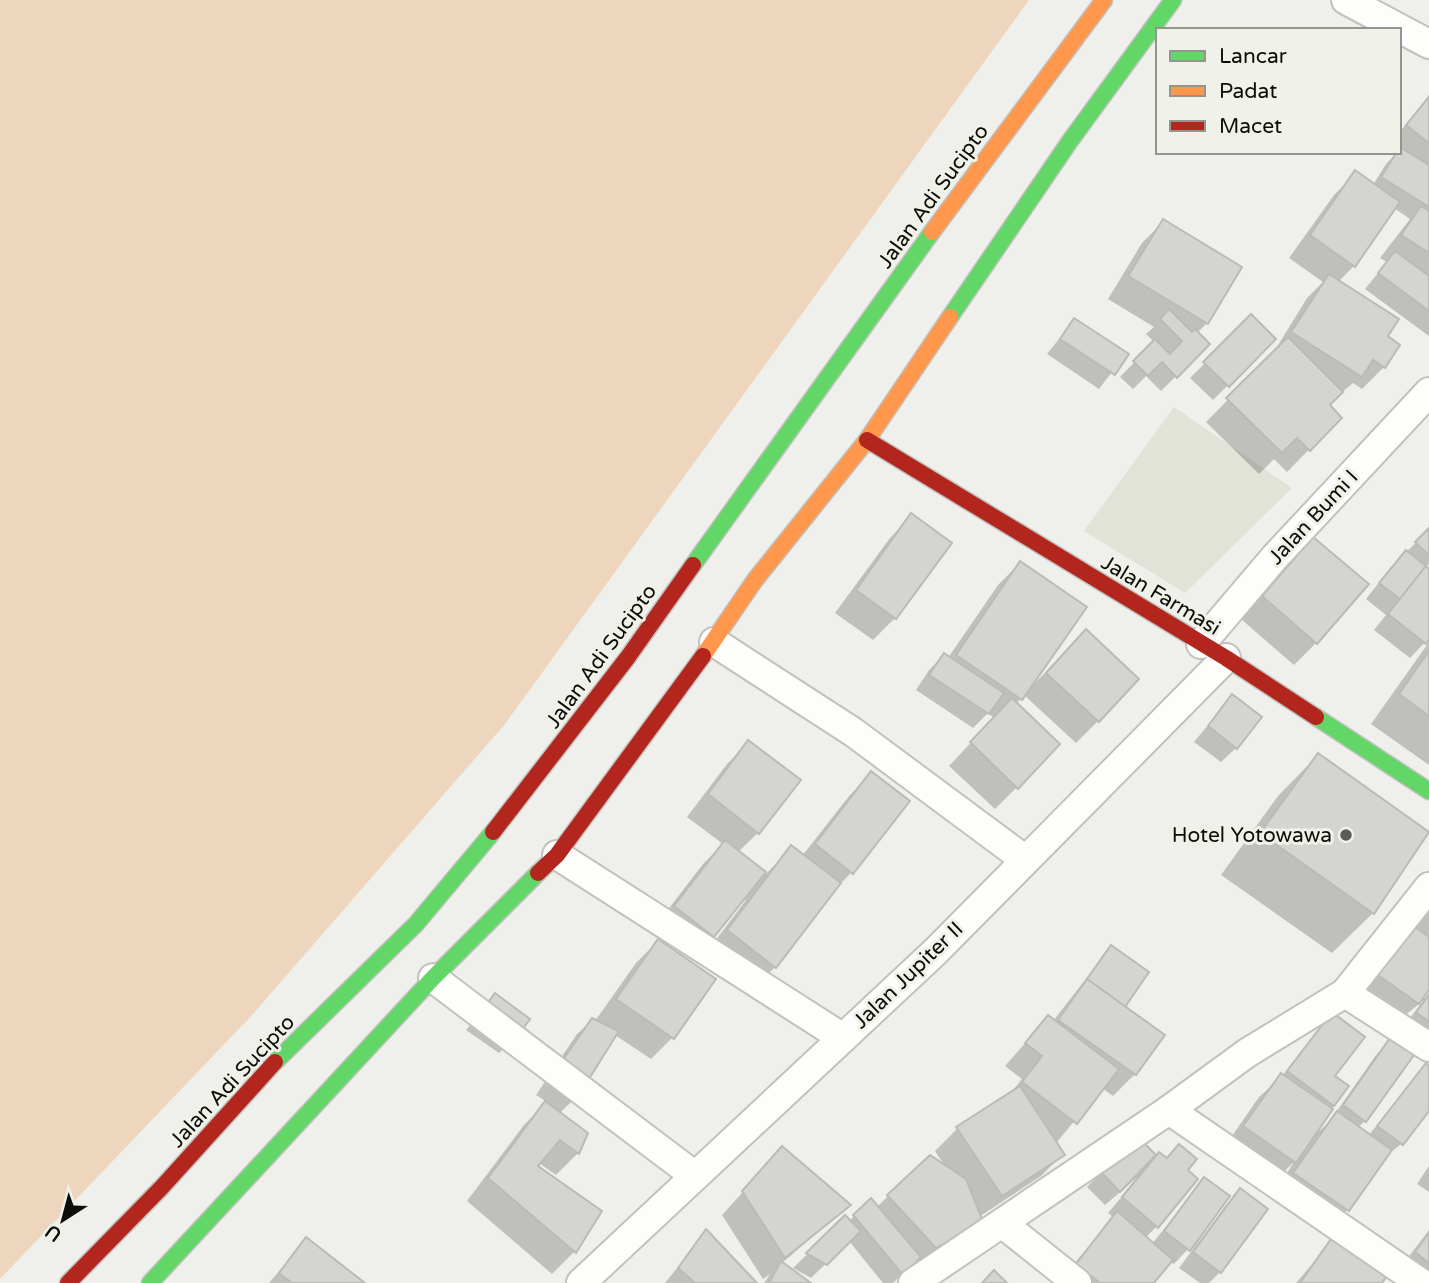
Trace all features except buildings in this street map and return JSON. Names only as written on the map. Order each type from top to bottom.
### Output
[{"type":"main road","name":"Jalan Adi Sucipto","points":[[68,1283],[167,1190],[274,1063],[416,924],[525,794],[628,657],[969,180],[1104,0]]},
{"type":"main road","points":[[150,1283],[205,1215],[433,978],[557,855],[715,642],[755,580],[867,440],[1070,141],[1173,0]]},
{"type":"main road","name":"Jalan Farmasi","points":[[867,440],[1226,658],[1429,791]]},
{"type":"street","points":[[1346,0],[1399,28]]},
{"type":"street","points":[[1401,29],[1429,44]]},
{"type":"street","name":"Jalan Bumi I","points":[[1201,644],[1274,558],[1428,396]]},
{"type":"street","points":[[715,642],[853,732],[1024,859]]},
{"type":"street","name":"Jalan Jupiter II","points":[[581,1283],[936,951],[1024,859],[1226,658]]},
{"type":"street","points":[[557,855],[843,1038]]},
{"type":"street","points":[[913,1283],[1169,1110],[1247,1053],[1345,993],[1429,887]]},
{"type":"street","points":[[433,978],[695,1176]]},
{"type":"street","points":[[1345,993],[1429,1047]]},
{"type":"street","points":[[1169,1110],[1420,1283]]},
{"type":"street","points":[[1003,1224],[1077,1283]]},
{"type":"shaded area","points":[[0,0],[1029,0],[505,724],[253,1014],[0,1279]]},
{"type":"shaded area","points":[[1174,407],[1292,488],[1185,593],[1084,531]]},
{"type":"traffic: fast","points":[[950,317],[1070,141],[1173,0]]},
{"type":"traffic: fast","points":[[693,565],[932,232]]},
{"type":"traffic: fast","points":[[1316,717],[1429,791]]},
{"type":"traffic: fast","points":[[275,1062],[416,924],[493,832]]},
{"type":"traffic: fast","points":[[150,1283],[433,978],[538,873]]},
{"type":"traffic: slow","points":[[932,232],[1104,0]]},
{"type":"traffic: slow","points":[[703,656],[755,580],[867,440],[950,317]]},
{"type":"traffic: jam","points":[[867,440],[1226,658],[1316,717]]},
{"type":"traffic: jam","points":[[493,832],[628,657],[693,565]]},
{"type":"traffic: jam","points":[[538,873],[557,855],[703,656]]},
{"type":"traffic: jam","points":[[68,1283],[162,1187],[275,1062]]},
{"type":"place","name":"Hotel Yotowawa","points":[[1346,835]]}]
